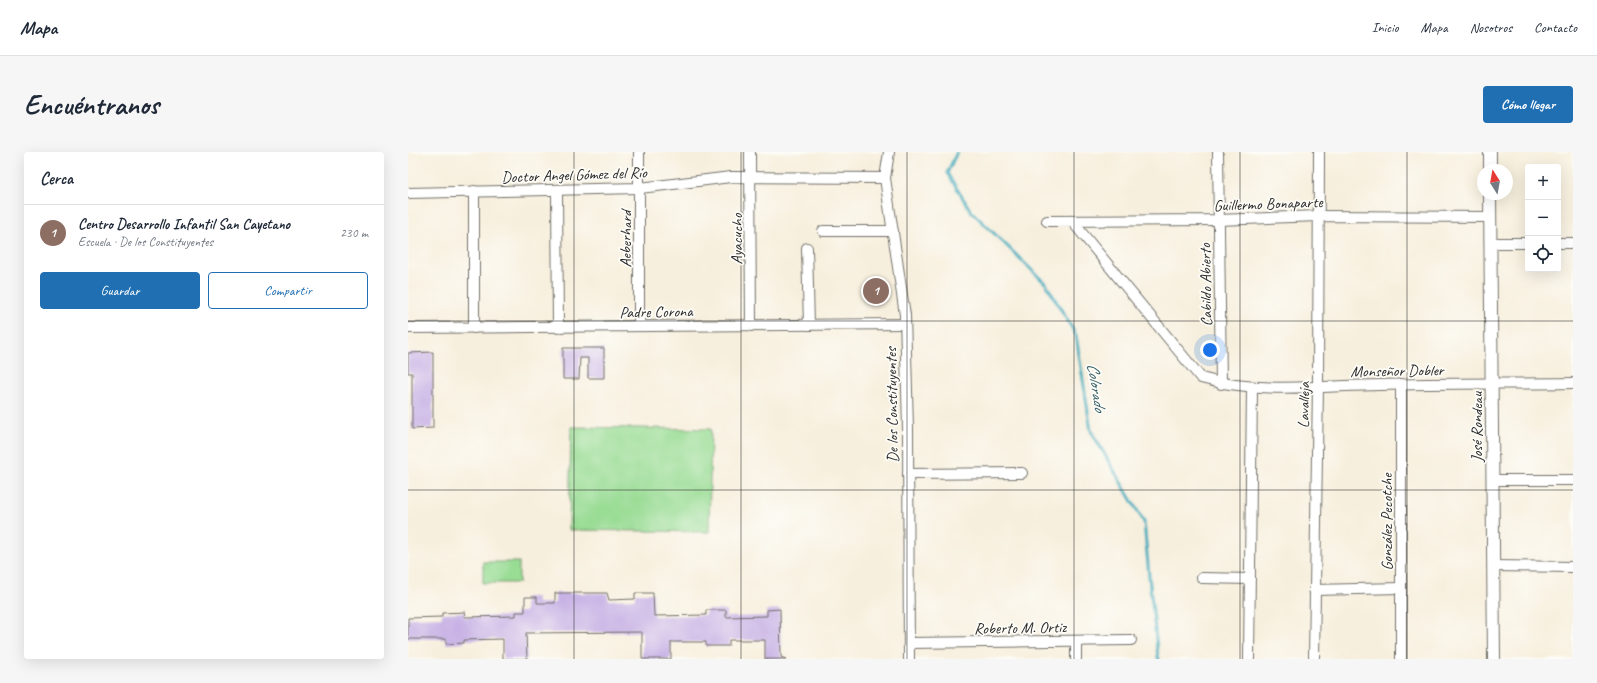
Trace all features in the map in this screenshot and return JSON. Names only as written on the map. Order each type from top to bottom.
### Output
[{"type":"street","name":"Aeberhard","points":[[639,326],[640,152]]},
{"type":"street","name":"Ayacucho","points":[[750,152],[751,326]]},
{"type":"street","name":"De los Constituyentes","points":[[889,152],[885,178],[905,315],[909,659]]},
{"type":"street","name":"Cabildo Abierto","points":[[1218,152],[1222,384]]},
{"type":"street","name":"Lavalleja","points":[[1314,659],[1318,386],[1319,152]]},
{"type":"street","points":[[1490,152],[1490,164]]},
{"type":"street","name":"Doctor Angel Gómez del Río","points":[[408,193],[557,191],[640,188],[732,177],[885,178]]},
{"type":"street","points":[[474,191],[474,328]]},
{"type":"street","points":[[557,191],[558,328]]},
{"type":"street","name":"José Rondeau","points":[[1490,200],[1494,659]]},
{"type":"street","name":"Guillermo Bonaparte","points":[[1047,221],[1218,220],[1318,216],[1490,217]]},
{"type":"street","points":[[1072,221],[1201,378],[1222,384]]},
{"type":"street","points":[[823,231],[893,231]]},
{"type":"street","points":[[1561,243],[1573,242]]},
{"type":"street","points":[[1491,243],[1525,243]]},
{"type":"street","points":[[807,248],[809,325]]},
{"type":"street","name":"Padre Corona","points":[[408,328],[558,328],[905,324]]},
{"type":"street","name":"Monseñor Dobler","points":[[1222,384],[1252,388],[1401,384],[1573,383]]},
{"type":"street","name":"González Pecotche","points":[[1401,384],[1401,659]]},
{"type":"street","points":[[1249,659],[1252,388]]},
{"type":"street","points":[[908,474],[1022,474]]},
{"type":"street","points":[[1493,480],[1573,480]]},
{"type":"street","points":[[1493,566],[1573,567]]},
{"type":"street","points":[[1202,578],[1250,579]]},
{"type":"street","points":[[1314,590],[1401,588]]},
{"type":"street","name":"Roberto M. Ortiz","points":[[909,643],[1076,642],[1131,640]]},
{"type":"street","points":[[1076,642],[1076,659]]},
{"type":"green space","points":[[571,427],[711,429],[709,532],[569,530]]},
{"type":"green space","points":[[483,562],[519,562],[519,583],[483,583]]},
{"type":"building","points":[[563,348],[604,348],[604,378],[588,378],[588,358],[580,358],[579,379],[563,379]]},
{"type":"building","points":[[433,352],[433,428],[412,429],[412,373],[408,373],[408,353]]},
{"type":"building","points":[[555,593],[607,593],[609,600],[635,599],[635,593],[653,593],[654,616],[706,615],[706,610],[726,610],[726,617],[767,616],[767,610],[780,609],[781,657],[786,659],[765,659],[765,640],[729,640],[729,646],[706,646],[706,642],[671,642],[671,659],[642,659],[642,632],[526,633],[527,659],[503,659],[503,639],[464,640],[464,643],[446,644],[446,639],[408,639],[408,618],[442,617],[442,613],[465,612],[464,617],[516,616],[516,612],[525,612],[525,597],[537,597],[537,603],[555,603]]},
{"type":"waterway","name":"Colorado","points":[[957,152],[947,173],[971,211],[1046,284],[1076,335],[1091,431],[1144,522],[1159,659]]},
{"type":"place","name":"Centro Desarrollo Infantil San Cayetano","points":[[876,291]]}]
